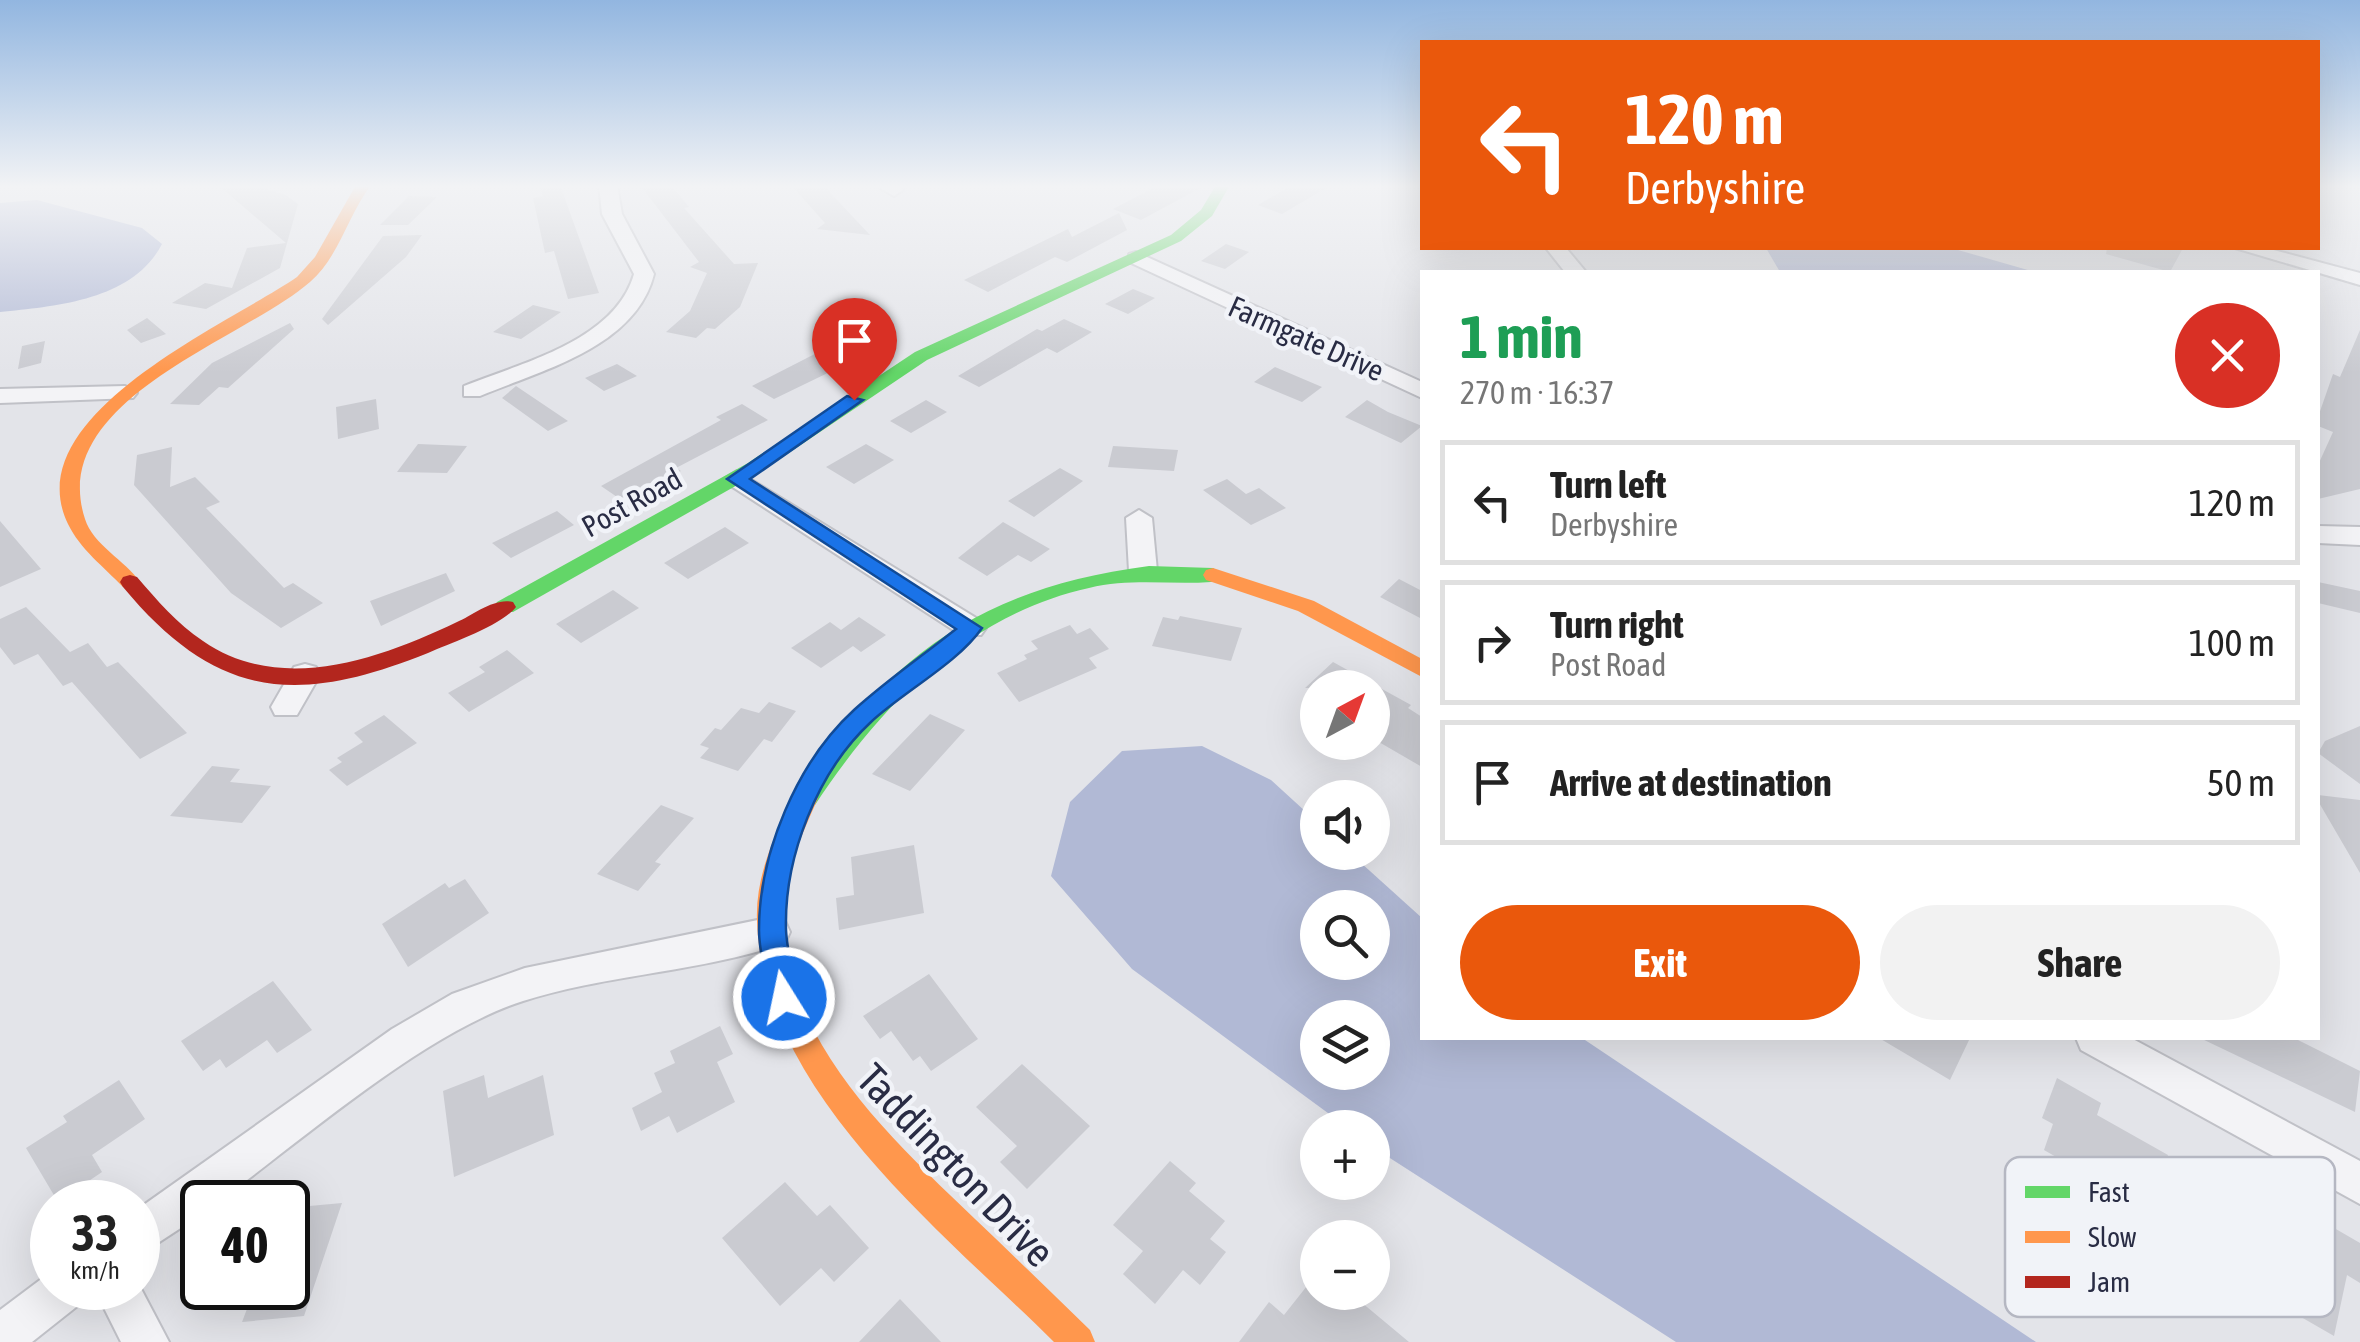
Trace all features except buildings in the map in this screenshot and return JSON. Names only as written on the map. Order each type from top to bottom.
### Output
[{"type":"street","name":"Post Road","points":[[331,248],[304,280],[268,306],[164,364],[125,393],[98,421],[74,458],[68,490],[77,524],[207,658],[246,672],[305,675],[408,652],[524,596],[736,479],[935,348],[1154,248]]},
{"type":"street","points":[[472,391],[612,326],[638,302],[644,274],[630,248]]},
{"type":"street","points":[[1558,250],[1574,270]]},
{"type":"street","points":[[2252,250],[2360,279]]},
{"type":"street","name":"Farmgate Drive","points":[[1136,258],[1420,390]]},
{"type":"street","points":[[0,396],[125,393]]},
{"type":"street","points":[[736,479],[971,628]]},
{"type":"street","points":[[1139,518],[1143,571]]},
{"type":"street","points":[[2320,536],[2360,536]]},
{"type":"street","name":"Taddington Drive","points":[[1078,1342],[852,1121],[800,1044],[784,998],[772,932],[785,845],[812,782],[861,718],[971,628],[998,611],[1057,585],[1143,571],[1220,576],[1304,604],[1420,667]]},
{"type":"street","points":[[286,707],[305,675]]},
{"type":"street","points":[[160,1219],[406,1041],[465,1006],[525,984],[772,932]]},
{"type":"street","points":[[2099,1040],[2311,1157]]},
{"type":"street","points":[[2335,1170],[2360,1184]]},
{"type":"street","points":[[5,1330],[33,1310]]},
{"type":"street","points":[[128,1310],[146,1342]]},
{"type":"water","points":[[0,248],[160,248],[149,263],[113,289],[69,303],[0,312]]},
{"type":"water","points":[[1767,250],[1958,250],[2028,270],[1779,270]]},
{"type":"water","points":[[1202,746],[1271,780],[1300,806],[1300,870],[1369,870],[1420,916],[1420,1040],[1585,1040],[2036,1342],[1676,1342],[1390,1158],[1390,1110],[1324,1110],[1132,969],[1051,876],[1070,802],[1122,751]]},
{"type":"traffic: fast","points":[[505,607],[755,467],[921,356],[1155,248]]},
{"type":"traffic: fast","points":[[806,798],[842,745],[882,698],[928,658],[977,624],[1031,598],[1088,581],[1149,573],[1213,575]]},
{"type":"traffic: slow","points":[[130,582],[92,544],[75,519],[69,479],[82,442],[110,408],[147,378],[303,280],[328,248]]},
{"type":"traffic: slow","points":[[1213,575],[1306,606],[1420,668]]},
{"type":"traffic: slow","points":[[806,798],[779,860],[770,918],[776,974],[796,1027],[825,1077],[862,1125],[1078,1342]]},
{"type":"traffic: jam","points":[[130,582],[166,622],[208,655],[244,670],[281,677],[360,668],[436,641],[505,607]]},
{"type":"route","points":[[784,998],[772,932],[774,902],[785,845],[798,809],[838,744],[861,718],[971,628],[736,479],[854,400]]}]
